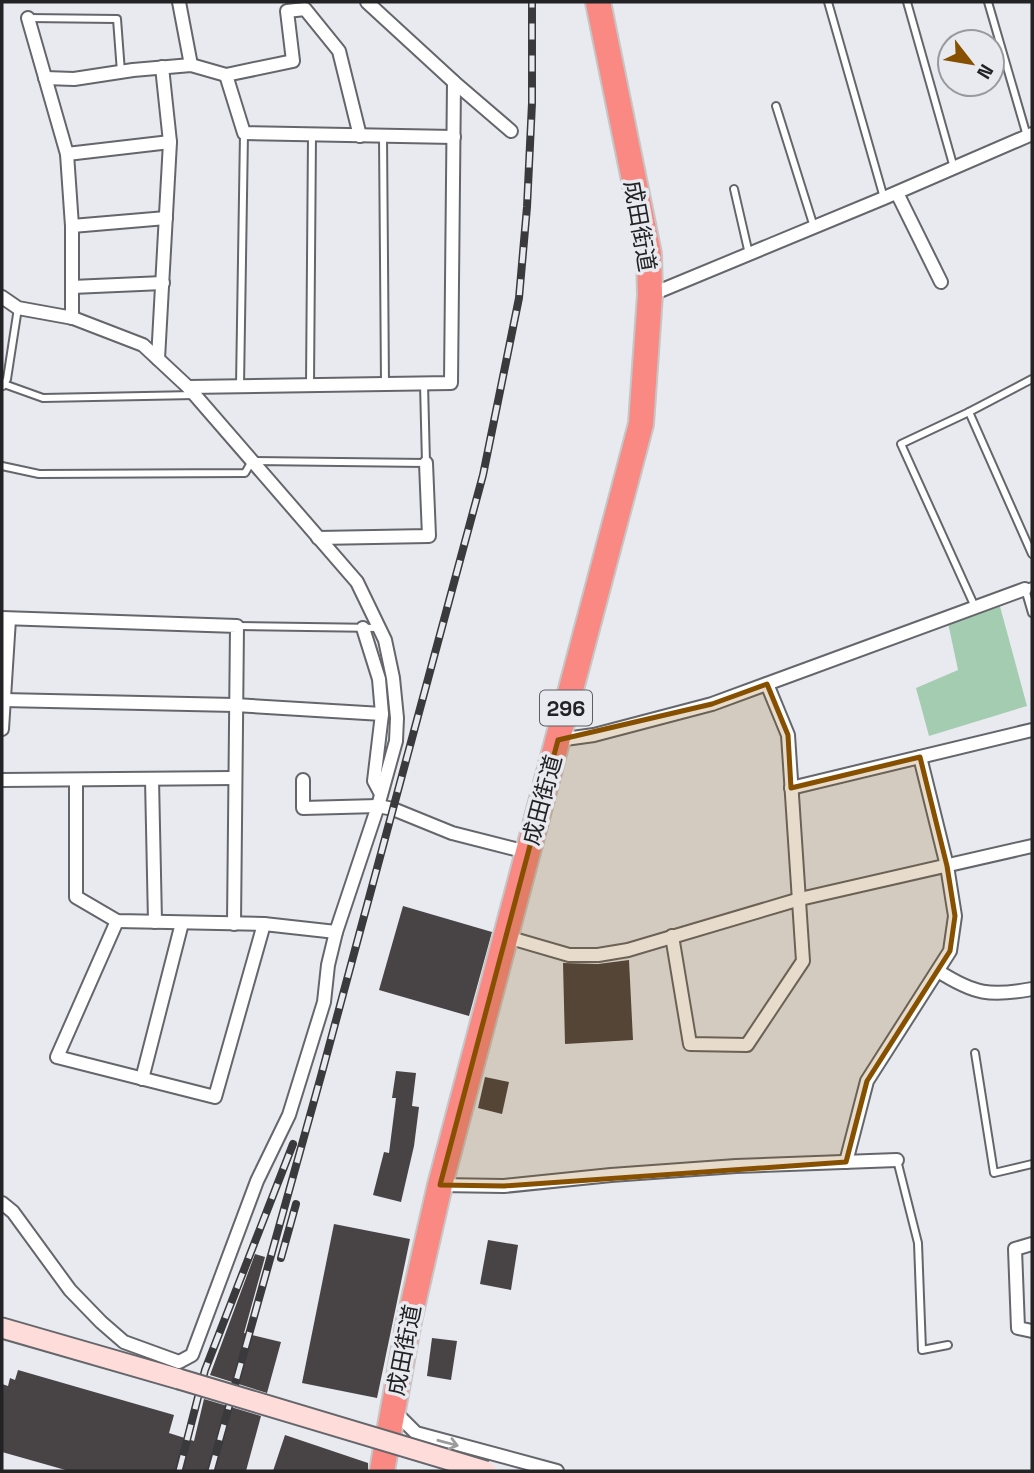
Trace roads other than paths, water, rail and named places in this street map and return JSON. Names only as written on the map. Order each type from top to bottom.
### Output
[{"type":"highway","name":"成田街道","points":[[382,1471],[409,1321],[440,1185],[641,424],[650,295],[649,254],[597,2]]},
{"type":"street","points":[[179,2],[191,65]]},
{"type":"street","points":[[367,2],[511,131]]},
{"type":"street","points":[[45,78],[74,79],[191,65],[226,75],[293,61],[287,11],[305,9],[339,51],[360,136]]},
{"type":"street","points":[[28,18],[67,154],[72,226],[72,318]]},
{"type":"street","points":[[159,359],[170,142],[162,67]]},
{"type":"street","points":[[226,75],[244,133],[454,137]]},
{"type":"street","points":[[191,391],[240,386],[451,383],[454,82]]},
{"type":"street","points":[[650,295],[1030,135]]},
{"type":"street","points":[[67,154],[170,142]]},
{"type":"street","points":[[897,193],[941,282]]},
{"type":"street","points":[[72,226],[166,218]]},
{"type":"street","points":[[72,287],[163,283]]},
{"type":"street","points":[[2,297],[18,308],[72,318],[143,345],[191,391],[357,582],[385,640],[393,678],[397,719],[396,741],[336,932],[328,965],[324,1002],[289,1115],[257,1181],[192,1355],[179,1362],[124,1342],[70,1290],[13,1212],[2,1203]]},
{"type":"street","points":[[318,538],[429,536],[426,463]]},
{"type":"street","points":[[558,740],[594,735],[712,704],[1028,587]]},
{"type":"street","points":[[2,729],[6,619],[237,626],[234,924]]},
{"type":"street","points":[[363,628],[379,679],[382,714],[374,781],[379,800]]},
{"type":"street","points":[[672,936],[690,1044],[747,1045],[803,961],[788,735],[766,684]]},
{"type":"street","points":[[3,700],[235,705],[382,714]]},
{"type":"street","points":[[792,788],[1032,730]]},
{"type":"street","points":[[846,1162],[867,1081],[950,951],[954,916],[947,866],[920,757]]},
{"type":"street","points":[[2,780],[234,778]]},
{"type":"street","points":[[152,779],[155,922]]},
{"type":"street","points":[[76,780],[76,897],[117,921],[264,924],[336,932]]},
{"type":"street","points":[[303,780],[303,808],[379,800],[452,833],[527,852]]},
{"type":"street","points":[[507,937],[569,955],[598,955],[628,950],[800,899],[1032,846]]},
{"type":"street","points":[[117,921],[57,1057],[215,1097],[264,924]]},
{"type":"street","points":[[142,1079],[182,923]]},
{"type":"street","points":[[938,971],[962,986],[978,991],[994,994],[1032,989]]},
{"type":"street","points":[[440,1185],[503,1186],[736,1166],[897,1160]]},
{"type":"street","points":[[1032,1244],[1015,1249],[1018,1328],[1032,1331]]},
{"type":"street","points":[[2,1328],[486,1471]]},
{"type":"street","points":[[393,1408],[400,1420],[416,1433],[557,1471]]},
{"type":"lane","points":[[828,2],[884,198]]},
{"type":"lane","points":[[907,2],[954,168]]},
{"type":"lane","points":[[988,2],[1030,135]]},
{"type":"lane","points":[[28,18],[117,19],[121,72]]},
{"type":"lane","points":[[776,106],[814,227]]},
{"type":"lane","points":[[240,386],[244,133]]},
{"type":"lane","points":[[310,385],[312,135]]},
{"type":"lane","points":[[383,136],[385,384]]},
{"type":"lane","points":[[734,189],[749,254]]},
{"type":"lane","points":[[18,308],[7,379],[3,386],[43,398],[191,391]]},
{"type":"lane","points":[[975,607],[901,444],[1032,379]]},
{"type":"lane","points":[[2,466],[39,474],[245,472],[252,461],[426,463],[424,384]]},
{"type":"lane","points":[[969,412],[1032,554]]},
{"type":"lane","points":[[1028,587],[1032,613]]},
{"type":"lane","points":[[237,626],[379,628]]},
{"type":"lane","points":[[975,1053],[993,1173],[1032,1164]]},
{"type":"lane","points":[[897,1160],[918,1243],[922,1350],[948,1345]]},
{"type":"railway","points":[[211,1471],[483,475],[519,298],[532,103],[532,2]]},
{"type":"railway","points":[[179,1471],[205,1370],[293,1144]]},
{"type":"railway","points":[[281,1258],[296,1204]]}]
